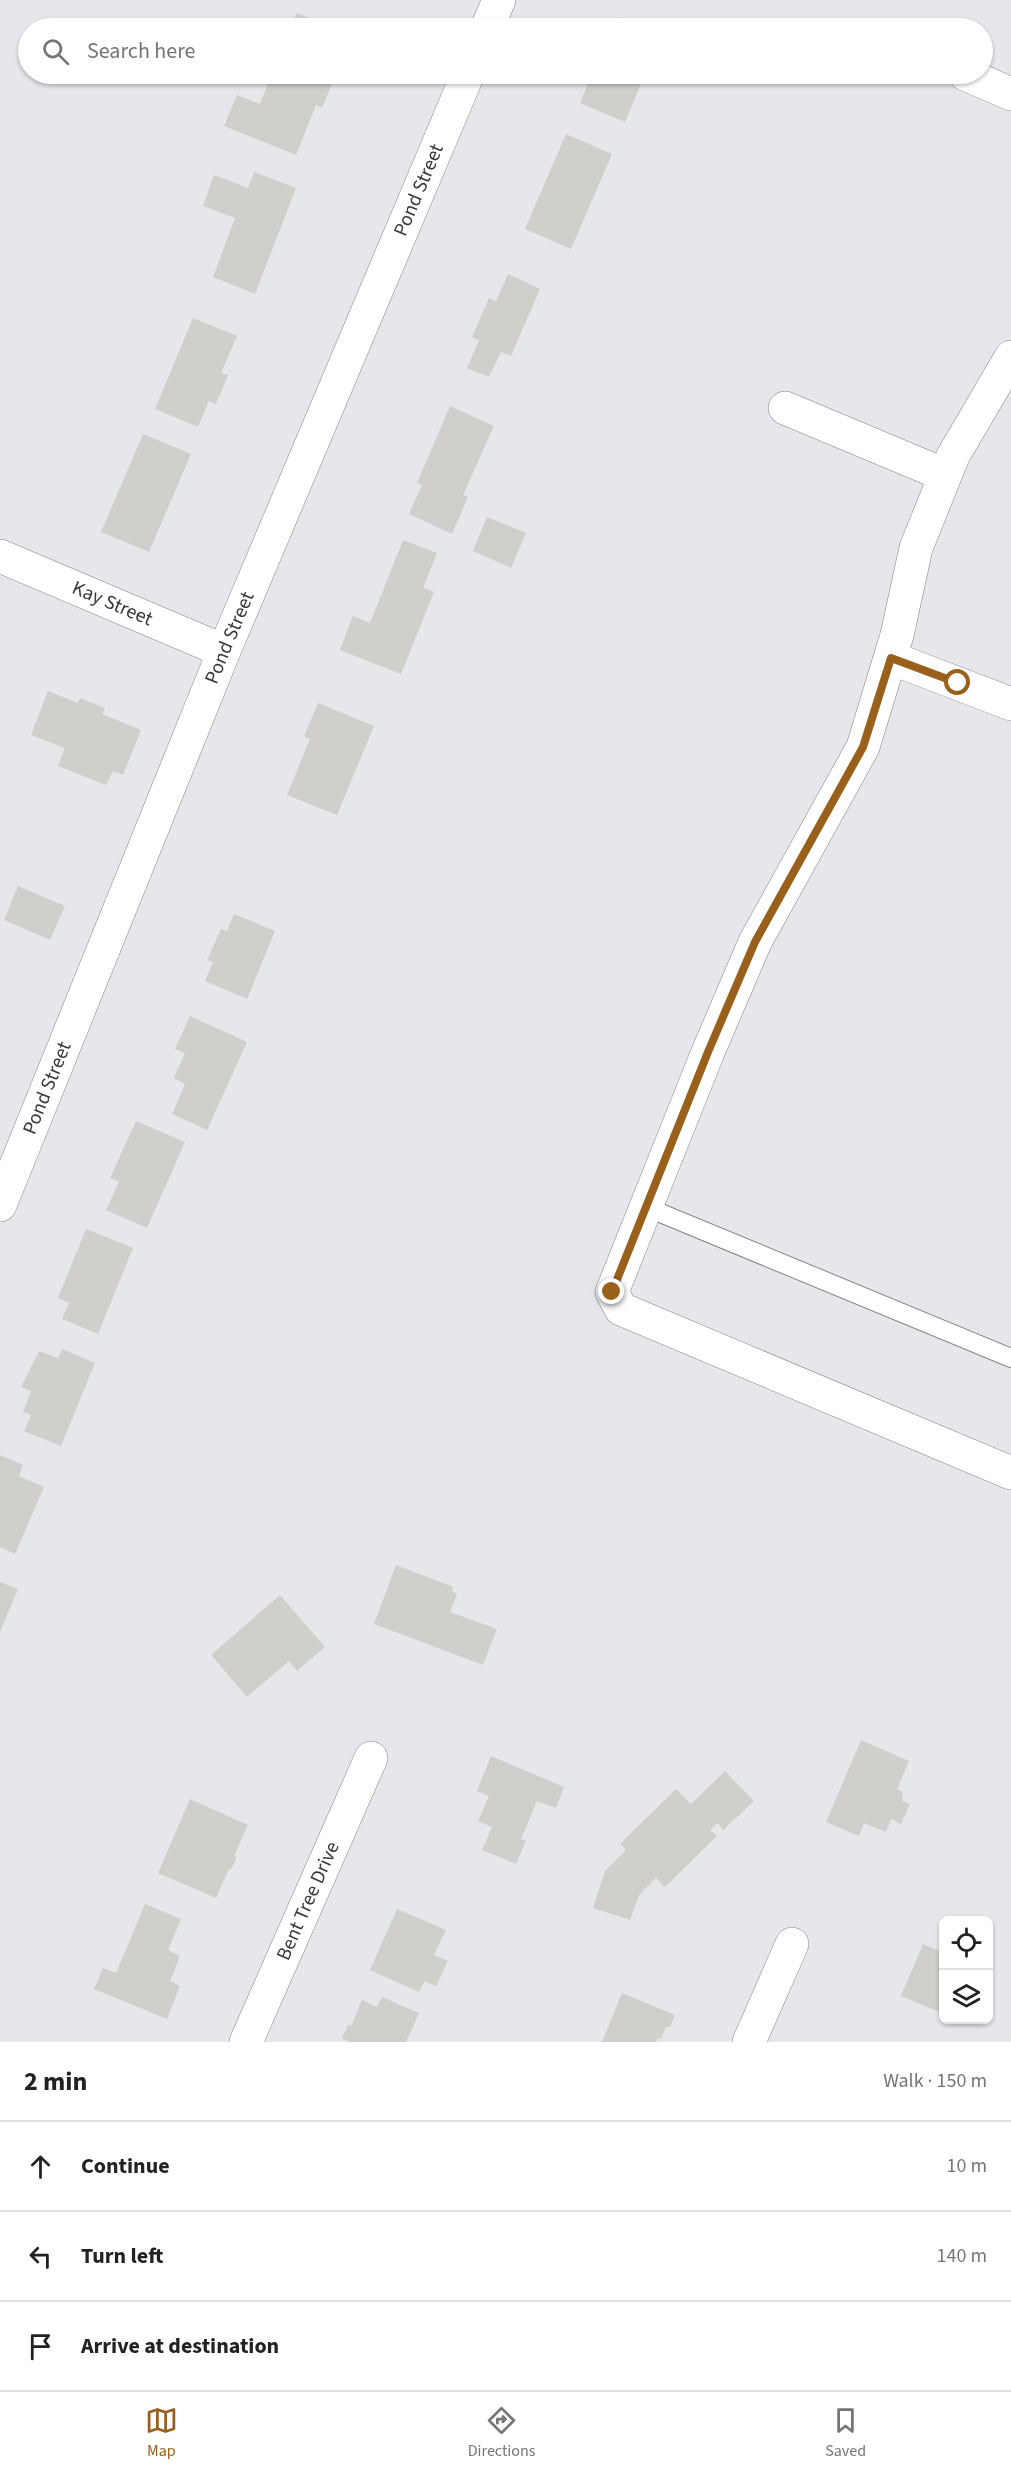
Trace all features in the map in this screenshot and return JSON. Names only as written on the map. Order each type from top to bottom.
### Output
[{"type":"street","points":[[491,18],[499,0]]},
{"type":"street","name":"Pond Street","points":[[0,1205],[6,1170],[464,84]]},
{"type":"street","points":[[988,84],[1011,94]]},
{"type":"street","points":[[1011,357],[953,456],[916,548],[891,658],[863,747],[755,942],[708,1052],[612,1292],[621,1309],[1011,1473]]},
{"type":"street","points":[[785,408],[945,475]]},
{"type":"street","name":"Kay Street","points":[[0,556],[224,651]]},
{"type":"street","points":[[891,658],[1011,704]]},
{"type":"street","name":"Bent Tree Drive","points":[[246,2042],[371,1758]]},
{"type":"street","points":[[749,2042],[792,1944]]},
{"type":"lane","points":[[646,1207],[1011,1358]]},
{"type":"building","points":[[297,13],[310,18],[295,18]]},
{"type":"building","points":[[268,84],[332,84],[322,108],[316,105],[296,155],[224,126],[237,95],[260,104]]},
{"type":"building","points":[[588,84],[641,84],[625,122],[580,103]]},
{"type":"building","points":[[566,134],[612,154],[571,249],[525,229]]},
{"type":"building","points":[[254,172],[296,188],[255,294],[213,277],[235,218],[203,206],[214,175],[248,188]]},
{"type":"building","points":[[508,274],[540,289],[511,356],[501,352],[489,377],[467,368],[479,340],[472,337],[489,298],[496,301]]},
{"type":"building","points":[[193,318],[237,336],[221,373],[228,375],[216,404],[209,401],[198,427],[155,409]]},
{"type":"building","points":[[450,406],[494,426],[463,495],[468,497],[452,534],[409,514],[422,485],[417,483]]},
{"type":"building","points":[[143,434],[191,454],[149,552],[101,532]]},
{"type":"building","points":[[487,517],[526,533],[511,568],[473,551]]},
{"type":"building","points":[[403,540],[437,553],[423,588],[434,592],[401,674],[340,650],[353,616],[370,623]]},
{"type":"building","points":[[48,691],[78,703],[80,698],[105,708],[102,714],[141,730],[123,775],[113,771],[106,785],[58,766],[65,748],[31,735]]},
{"type":"building","points":[[318,703],[374,726],[337,815],[287,795],[310,739],[304,736]]},
{"type":"building","points":[[18,886],[65,906],[50,940],[4,920]]},
{"type":"building","points":[[234,914],[275,931],[247,999],[205,981],[213,962],[207,960],[221,929],[227,931]]},
{"type":"building","points":[[190,1016],[247,1042],[207,1130],[172,1114],[185,1084],[174,1078],[185,1053],[175,1049]]},
{"type":"building","points":[[136,1121],[185,1142],[147,1228],[106,1210],[119,1182],[110,1178]]},
{"type":"building","points":[[86,1229],[133,1248],[98,1334],[62,1319],[69,1303],[58,1298]]},
{"type":"building","points":[[62,1349],[95,1363],[61,1446],[24,1431],[31,1415],[23,1412],[31,1391],[21,1387],[39,1351],[58,1358]]},
{"type":"building","points":[[0,1455],[23,1465],[19,1476],[44,1487],[15,1554],[0,1547]]},
{"type":"building","points":[[396,1565],[453,1587],[452,1591],[457,1594],[450,1612],[497,1629],[483,1665],[374,1624]]},
{"type":"building","points":[[0,1582],[18,1589],[0,1632]]},
{"type":"building","points":[[280,1595],[325,1647],[297,1671],[289,1661],[247,1697],[211,1655]]},
{"type":"building","points":[[861,1740],[909,1761],[897,1789],[903,1792],[902,1801],[910,1804],[901,1824],[891,1819],[886,1832],[864,1823],[859,1836],[826,1822]]},
{"type":"building","points":[[491,1756],[564,1787],[556,1808],[537,1801],[521,1839],[526,1841],[516,1864],[482,1850],[492,1827],[478,1821],[489,1796],[477,1791]]},
{"type":"building","points":[[725,1771],[754,1801],[723,1830],[718,1823],[710,1830],[717,1836],[665,1887],[656,1878],[639,1895],[630,1920],[593,1908],[605,1871],[626,1850],[620,1844],[676,1789],[691,1804]]},
{"type":"building","points":[[190,1799],[248,1825],[235,1854],[236,1859],[216,1898],[158,1873]]},
{"type":"building","points":[[145,1904],[181,1919],[168,1950],[180,1956],[170,1981],[180,1986],[167,2019],[94,1989],[103,1968],[116,1973]]},
{"type":"building","points":[[397,1909],[446,1930],[434,1955],[448,1961],[436,1986],[425,1981],[419,1992],[370,1970]]},
{"type":"building","points":[[923,1944],[939,1951],[939,2012],[901,1996]]},
{"type":"building","points":[[622,1993],[675,2015],[661,2039],[658,2038],[656,2042],[602,2042]]},
{"type":"building","points":[[382,1997],[419,2013],[406,2042],[349,2042],[342,2038],[348,2025],[351,2026],[362,2000],[377,2007]]},
{"type":"route","points":[[612,1292],[708,1052],[755,942],[863,747],[891,658],[958,683]]}]
